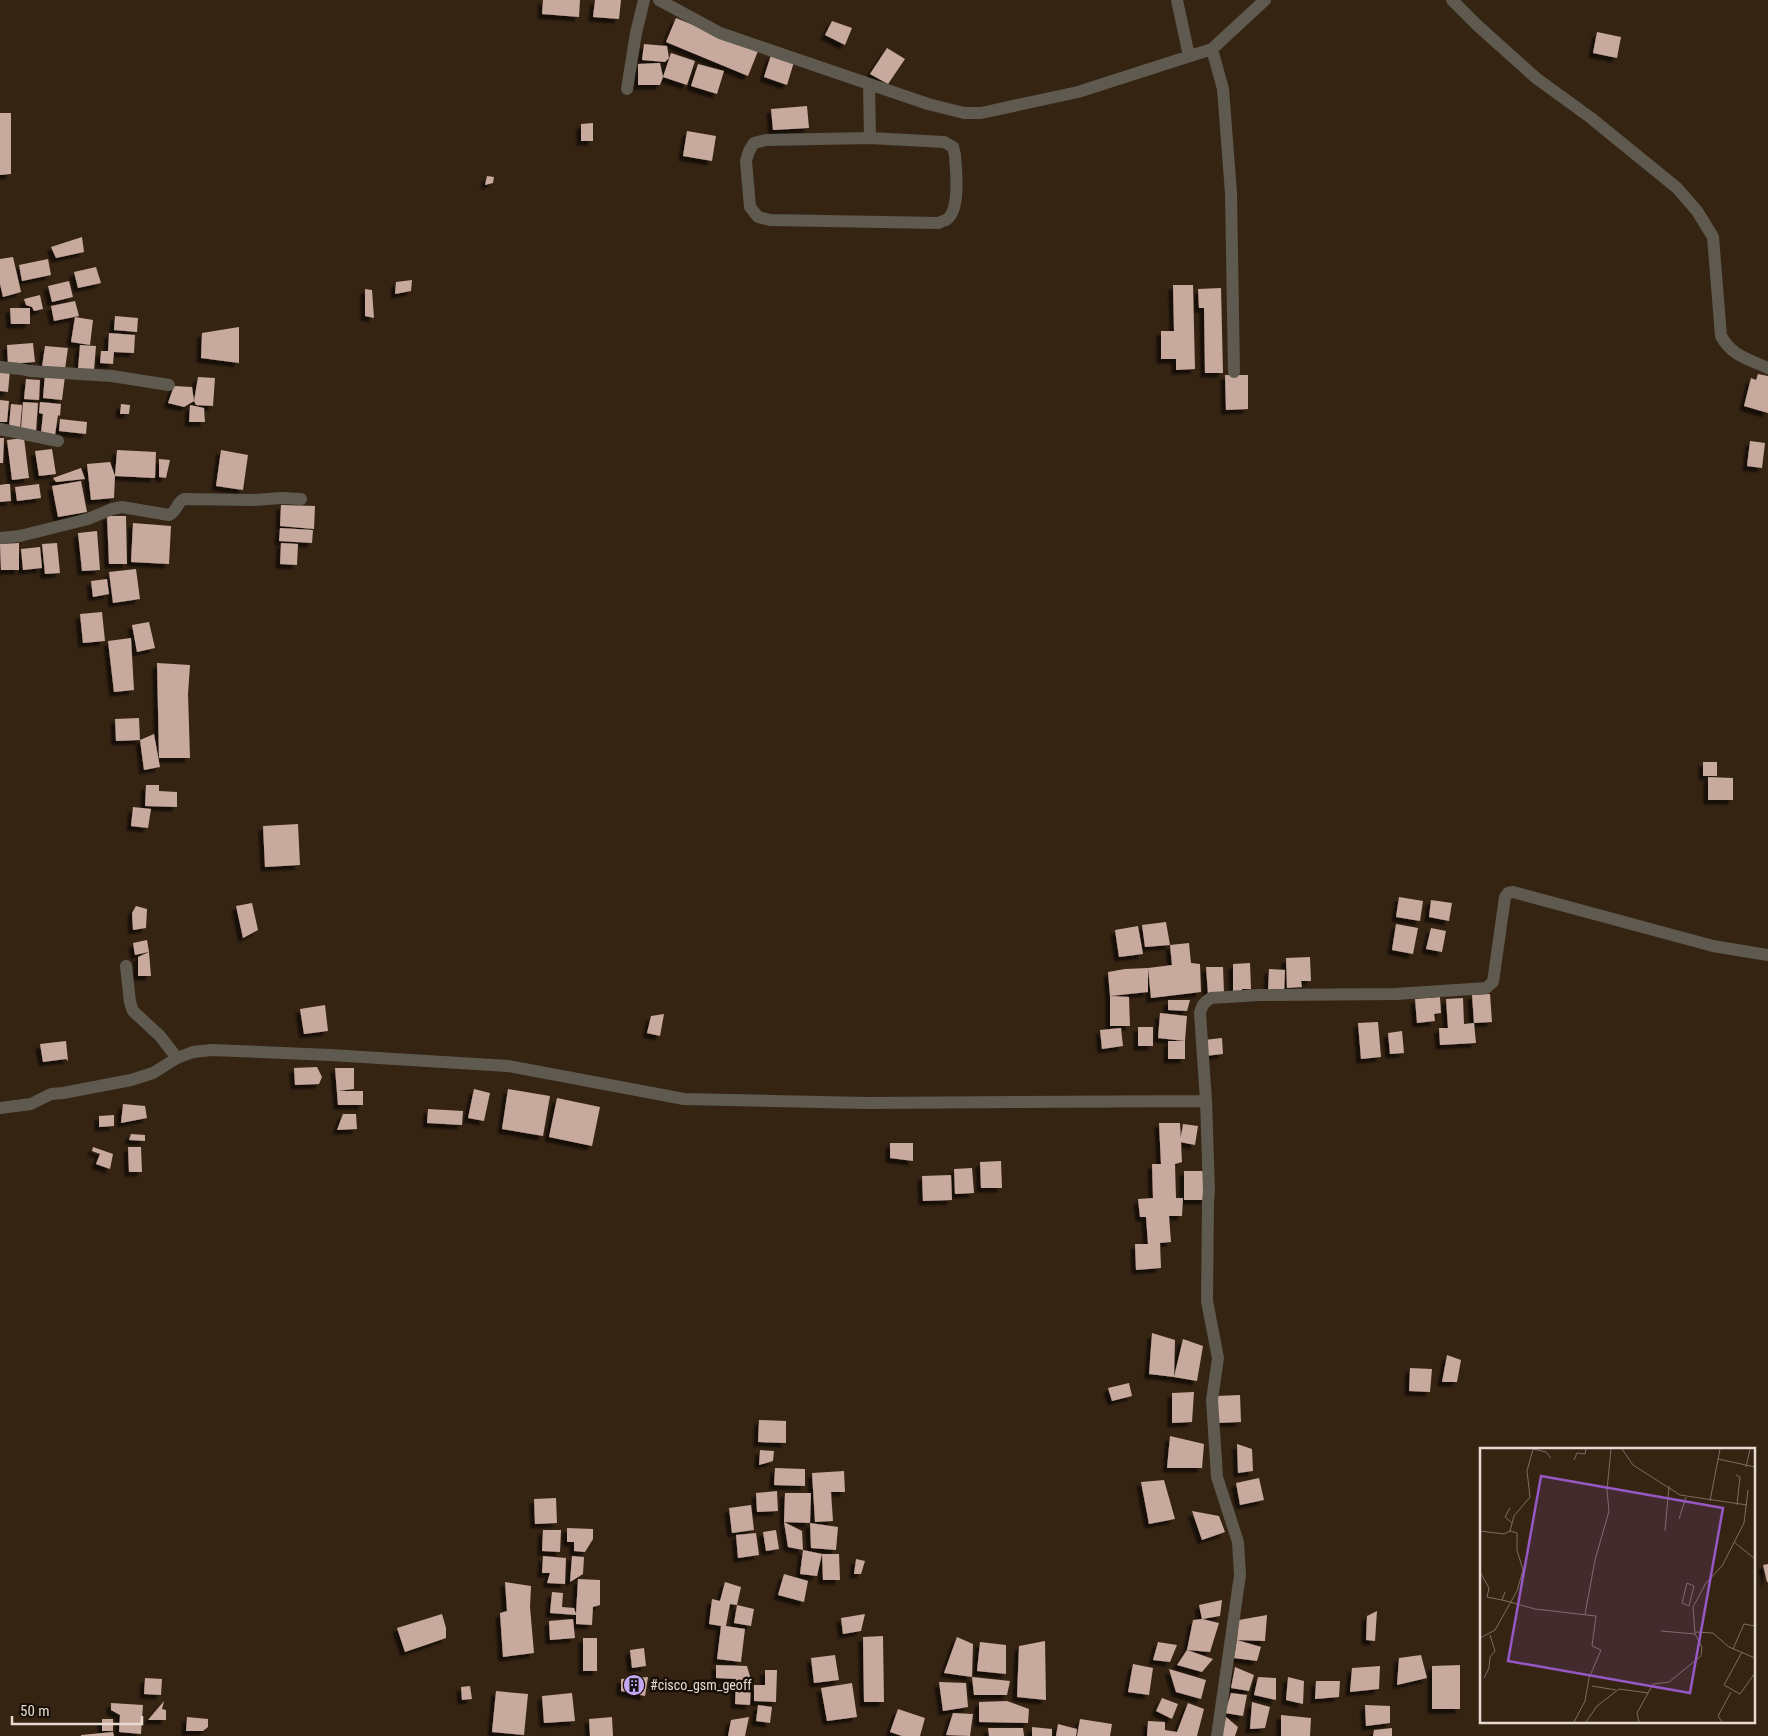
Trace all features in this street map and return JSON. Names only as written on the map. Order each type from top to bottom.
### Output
[{"type":"street","points":[[627,89],[636,33],[644,0]]},
{"type":"street","points":[[659,0],[720,33],[928,104],[964,113],[981,113],[1078,92],[1212,49],[1265,0]]},
{"type":"street","points":[[1177,0],[1189,56]]},
{"type":"street","points":[[1452,0],[1477,26],[1536,78],[1591,118],[1677,188],[1697,211],[1713,237],[1721,336],[1727,346],[1738,355],[1768,368]]},
{"type":"street","points":[[1212,49],[1223,90],[1231,193],[1234,372]]},
{"type":"street","points":[[869,84],[870,138]]},
{"type":"street","points":[[870,138],[944,142],[953,147],[955,155],[956,204],[946,220],[939,222],[913,222],[770,220],[758,217],[750,207],[746,161],[754,143],[766,140],[870,138]]},
{"type":"street","points":[[0,367],[30,371],[112,376],[169,385]]},
{"type":"street","points":[[0,429],[58,440]]},
{"type":"street","points":[[0,538],[20,536],[88,519],[122,507],[169,515],[173,513],[179,501],[184,498],[300,499]]},
{"type":"street","points":[[1216,1736],[1240,1575],[1238,1542],[1217,1477],[1212,1400],[1218,1358],[1207,1301],[1207,1212],[1209,1191],[1206,1101],[1200,1013],[1202,1005],[1211,998],[1259,995],[1396,994],[1486,988],[1492,982],[1505,897],[1508,892],[1713,946],[1768,955]]},
{"type":"street","points":[[126,966],[130,1002],[133,1011],[160,1036],[177,1058]]},
{"type":"street","points":[[0,1108],[31,1104],[56,1093],[131,1080],[154,1073],[177,1058],[192,1052],[212,1050],[508,1066],[684,1099],[867,1103],[1206,1101]]},
{"type":"building","points":[[543,0],[580,0],[579,17],[542,14]]},
{"type":"building","points":[[595,0],[621,0],[619,19],[593,17]]},
{"type":"building","points":[[676,18],[758,51],[748,76],[666,42]]},
{"type":"building","points":[[832,21],[852,28],[845,45],[825,35]]},
{"type":"building","points":[[1597,32],[1621,37],[1617,58],[1593,53]]},
{"type":"building","points":[[644,44],[667,46],[669,58],[665,62],[642,60]]},
{"type":"building","points":[[887,48],[905,59],[888,84],[870,74]]},
{"type":"building","points":[[671,53],[695,61],[687,85],[663,77]]},
{"type":"building","points":[[771,55],[794,62],[787,85],[764,77]]},
{"type":"building","points":[[660,63],[663,77],[660,85],[638,85],[638,64]]},
{"type":"building","points":[[698,64],[724,71],[717,94],[691,86]]},
{"type":"building","points":[[807,106],[809,128],[773,130],[771,109]]},
{"type":"building","points":[[0,113],[11,113],[11,174],[0,175]]},
{"type":"building","points":[[593,123],[593,141],[581,141],[581,124]]},
{"type":"building","points":[[687,131],[716,136],[712,161],[683,156]]},
{"type":"building","points":[[487,176],[494,177],[493,183],[485,185]]},
{"type":"building","points":[[82,237],[84,252],[56,258],[51,247]]},
{"type":"building","points":[[13,257],[21,292],[3,297],[0,284],[0,259]]},
{"type":"building","points":[[48,259],[51,275],[22,281],[19,265]]},
{"type":"building","points":[[96,267],[101,283],[78,288],[74,272]]},
{"type":"building","points":[[412,280],[411,291],[395,294],[396,282]]},
{"type":"building","points":[[69,281],[73,297],[52,302],[48,286]]},
{"type":"building","points":[[1173,285],[1193,285],[1195,369],[1176,370],[1176,359],[1161,359],[1161,331],[1174,331]]},
{"type":"building","points":[[1221,288],[1223,373],[1205,373],[1204,308],[1199,308],[1198,289]]},
{"type":"building","points":[[365,289],[372,290],[374,318],[365,316]]},
{"type":"building","points":[[40,295],[43,309],[34,311],[32,307],[26,305],[24,299]]},
{"type":"building","points":[[75,301],[79,316],[54,321],[51,306]]},
{"type":"building","points":[[10,308],[30,308],[30,324],[11,324]]},
{"type":"building","points":[[115,316],[138,318],[137,332],[114,330]]},
{"type":"building","points":[[75,317],[93,320],[90,345],[71,342]]},
{"type":"building","points":[[239,327],[239,363],[201,358],[202,333]]},
{"type":"building","points":[[109,333],[135,335],[134,353],[114,352],[113,364],[100,363],[101,351],[108,351]]},
{"type":"building","points":[[33,343],[35,362],[8,364],[7,345]]},
{"type":"building","points":[[80,345],[96,346],[94,370],[78,369]]},
{"type":"building","points":[[45,346],[68,348],[65,369],[42,367]]},
{"type":"building","points":[[0,369],[10,370],[8,392],[0,391]]},
{"type":"building","points":[[45,374],[65,376],[62,400],[43,398]]},
{"type":"building","points":[[1758,374],[1768,376],[1768,413],[1744,406],[1751,378],[1756,380]]},
{"type":"building","points":[[1225,375],[1248,375],[1248,409],[1226,410]]},
{"type":"building","points":[[198,377],[215,378],[213,406],[196,405],[194,401]]},
{"type":"building","points":[[26,379],[40,380],[39,400],[24,399]]},
{"type":"building","points":[[174,386],[192,387],[194,401],[184,407],[168,403]]},
{"type":"building","points":[[0,400],[9,401],[7,422],[0,422]]},
{"type":"building","points":[[23,402],[38,403],[36,431],[21,430]]},
{"type":"building","points":[[40,402],[61,404],[55,435],[41,433],[43,414],[39,413]]},
{"type":"building","points":[[11,404],[22,405],[20,428],[9,427]]},
{"type":"building","points":[[121,404],[130,405],[129,414],[120,414]]},
{"type":"building","points":[[190,405],[204,408],[205,422],[189,422]]},
{"type":"building","points":[[60,419],[87,422],[86,434],[59,431]]},
{"type":"building","points":[[0,438],[4,438],[3,463],[0,463]]},
{"type":"building","points":[[24,438],[29,478],[12,480],[7,440]]},
{"type":"building","points":[[1750,441],[1765,443],[1762,468],[1747,466]]},
{"type":"building","points":[[52,449],[56,474],[39,476],[35,451]]},
{"type":"building","points":[[117,450],[156,452],[155,478],[115,476]]},
{"type":"building","points":[[221,450],[248,455],[243,490],[216,486]]},
{"type":"building","points":[[159,459],[170,460],[166,478],[159,477]]},
{"type":"building","points":[[110,462],[115,476],[114,498],[91,500],[87,464]]},
{"type":"building","points":[[81,468],[85,479],[56,482],[53,478]]},
{"type":"building","points":[[81,481],[87,512],[58,517],[52,486]]},
{"type":"building","points":[[10,484],[11,501],[0,502],[0,485]]},
{"type":"building","points":[[39,484],[41,498],[17,501],[15,487]]},
{"type":"building","points":[[281,505],[315,506],[314,529],[280,526]]},
{"type":"building","points":[[107,516],[126,516],[127,564],[109,564]]},
{"type":"building","points":[[133,523],[171,526],[169,564],[131,562]]},
{"type":"building","points":[[280,528],[313,530],[312,543],[279,541]]},
{"type":"building","points":[[97,531],[100,570],[82,571],[78,533]]},
{"type":"building","points":[[19,543],[19,570],[1,570],[0,544]]},
{"type":"building","points":[[57,543],[60,573],[45,574],[42,544]]},
{"type":"building","points":[[281,543],[298,544],[297,565],[280,564]]},
{"type":"building","points":[[40,547],[42,568],[23,570],[21,549]]},
{"type":"building","points":[[136,569],[140,599],[113,603],[109,572]]},
{"type":"building","points":[[107,579],[109,594],[93,597],[91,581]]},
{"type":"building","points":[[102,612],[105,641],[83,643],[80,614]]},
{"type":"building","points":[[149,622],[155,648],[137,652],[132,625]]},
{"type":"building","points":[[131,638],[134,690],[114,692],[108,641]]},
{"type":"building","points":[[157,663],[190,665],[188,694],[190,758],[159,758]]},
{"type":"building","points":[[139,718],[140,740],[116,741],[115,719]]},
{"type":"building","points":[[154,734],[160,767],[144,770],[140,740]]},
{"type":"building","points":[[1703,762],[1717,762],[1717,776],[1703,776]]},
{"type":"building","points":[[1708,777],[1733,778],[1733,800],[1708,800]]},
{"type":"building","points":[[146,785],[159,785],[159,791],[177,792],[177,807],[145,806]]},
{"type":"building","points":[[133,807],[151,809],[148,828],[131,826]]},
{"type":"building","points":[[298,824],[300,865],[265,867],[263,826]]},
{"type":"building","points":[[1399,897],[1423,901],[1420,921],[1396,917]]},
{"type":"building","points":[[1431,900],[1452,903],[1449,921],[1429,917]]},
{"type":"building","points":[[252,903],[258,930],[243,938],[236,906]]},
{"type":"building","points":[[136,906],[147,909],[146,928],[133,930],[132,913]]},
{"type":"building","points":[[1166,922],[1170,945],[1145,947],[1142,925]]},
{"type":"building","points":[[1396,924],[1418,928],[1413,954],[1392,950]]},
{"type":"building","points":[[1138,926],[1143,954],[1119,957],[1115,930]]},
{"type":"building","points":[[1431,928],[1446,931],[1442,952],[1426,949]]},
{"type":"building","points":[[147,940],[149,952],[135,955],[133,943]]},
{"type":"building","points":[[1189,943],[1191,963],[1200,964],[1201,992],[1151,998],[1148,968],[1172,965],[1170,945]]},
{"type":"building","points":[[149,952],[151,976],[138,976],[138,957]]},
{"type":"building","points":[[1310,957],[1311,981],[1301,981],[1302,987],[1287,988],[1286,958]]},
{"type":"building","points":[[1250,963],[1251,989],[1233,992],[1233,964]]},
{"type":"building","points":[[1206,967],[1223,967],[1224,993],[1208,994]]},
{"type":"building","points":[[1148,968],[1148,992],[1110,996],[1108,972]]},
{"type":"building","points":[[1269,969],[1285,970],[1284,993],[1268,992]]},
{"type":"building","points":[[1490,994],[1492,1022],[1474,1023],[1472,995]]},
{"type":"building","points":[[1110,996],[1129,997],[1130,1026],[1110,1026]]},
{"type":"building","points":[[1440,997],[1441,1013],[1434,1014],[1435,1021],[1417,1023],[1415,999]]},
{"type":"building","points":[[1463,998],[1464,1024],[1474,1023],[1476,1043],[1440,1045],[1439,1028],[1448,1028],[1446,999]]},
{"type":"building","points":[[1168,1000],[1190,1000],[1187,1011],[1168,1010]]},
{"type":"building","points":[[325,1005],[328,1031],[304,1034],[300,1009]]},
{"type":"building","points":[[1160,1013],[1187,1016],[1185,1041],[1158,1038]]},
{"type":"building","points":[[664,1014],[660,1036],[647,1033],[651,1016]]},
{"type":"building","points":[[1378,1022],[1381,1057],[1361,1059],[1358,1023]]},
{"type":"building","points":[[1138,1027],[1153,1027],[1153,1046],[1138,1046]]},
{"type":"building","points":[[1121,1028],[1123,1046],[1102,1049],[1100,1030]]},
{"type":"building","points":[[1402,1031],[1404,1053],[1390,1054],[1388,1033]]},
{"type":"building","points":[[1222,1038],[1223,1054],[1205,1056],[1204,1040]]},
{"type":"building","points":[[66,1041],[68,1061],[66,1059],[43,1062],[40,1044]]},
{"type":"building","points":[[1168,1041],[1185,1041],[1185,1059],[1168,1059]]},
{"type":"building","points":[[317,1067],[322,1077],[319,1084],[295,1085],[294,1068]]},
{"type":"building","points":[[335,1068],[354,1068],[354,1089],[337,1091],[363,1091],[363,1105],[338,1105]]},
{"type":"building","points":[[474,1089],[490,1093],[484,1121],[468,1118]]},
{"type":"building","points":[[508,1089],[550,1096],[543,1136],[502,1129]]},
{"type":"building","points":[[557,1098],[600,1107],[592,1146],[549,1137]]},
{"type":"building","points":[[123,1104],[145,1106],[147,1118],[121,1123]]},
{"type":"building","points":[[428,1109],[463,1111],[462,1125],[427,1123]]},
{"type":"building","points":[[343,1114],[356,1114],[357,1129],[337,1130]]},
{"type":"building","points":[[114,1115],[114,1126],[99,1127],[99,1116]]},
{"type":"building","points":[[1159,1123],[1180,1123],[1182,1162],[1175,1164],[1176,1198],[1183,1198],[1182,1216],[1169,1216],[1171,1242],[1160,1243],[1161,1268],[1136,1270],[1135,1244],[1148,1244],[1146,1217],[1140,1217],[1138,1199],[1153,1198],[1152,1164],[1161,1164]]},
{"type":"building","points":[[1183,1124],[1198,1126],[1195,1145],[1180,1142]]},
{"type":"building","points":[[131,1134],[145,1135],[145,1141],[129,1140]]},
{"type":"building","points":[[890,1143],[913,1143],[913,1161],[890,1158]]},
{"type":"building","points":[[93,1147],[113,1154],[110,1169],[96,1164],[100,1154],[92,1151]]},
{"type":"building","points":[[128,1147],[141,1147],[142,1172],[129,1172]]},
{"type":"building","points":[[1001,1161],[1002,1188],[981,1188],[980,1162]]},
{"type":"building","points":[[972,1168],[974,1193],[955,1194],[954,1169]]},
{"type":"building","points":[[1184,1171],[1206,1171],[1206,1200],[1184,1200]]},
{"type":"building","points":[[951,1175],[952,1200],[923,1201],[922,1176]]},
{"type":"building","points":[[1152,1333],[1175,1340],[1174,1377],[1149,1374]]},
{"type":"building","points":[[1183,1339],[1203,1346],[1197,1381],[1174,1377]]},
{"type":"building","points":[[1447,1355],[1461,1360],[1457,1382],[1442,1382]]},
{"type":"building","points":[[1410,1368],[1432,1369],[1430,1392],[1409,1391]]},
{"type":"building","points":[[1129,1383],[1132,1396],[1112,1401],[1108,1388]]},
{"type":"building","points":[[1194,1392],[1192,1422],[1172,1423],[1172,1393]]},
{"type":"building","points":[[1240,1395],[1241,1422],[1217,1423],[1216,1396]]},
{"type":"building","points":[[759,1420],[786,1421],[786,1443],[758,1442]]},
{"type":"building","points":[[1170,1436],[1204,1444],[1202,1468],[1167,1468]]},
{"type":"building","points":[[1237,1444],[1252,1449],[1253,1471],[1238,1473]]},
{"type":"building","points":[[760,1450],[774,1451],[773,1461],[759,1465]]},
{"type":"building","points":[[775,1468],[805,1469],[805,1486],[774,1485]]},
{"type":"building","points":[[844,1471],[845,1492],[831,1492],[833,1521],[815,1522],[812,1473]]},
{"type":"building","points":[[1259,1478],[1264,1500],[1240,1505],[1236,1483]]},
{"type":"building","points":[[1164,1480],[1175,1519],[1149,1524],[1141,1482]]},
{"type":"building","points":[[777,1491],[778,1511],[757,1512],[756,1493]]},
{"type":"building","points":[[785,1493],[811,1493],[810,1523],[784,1522]]},
{"type":"building","points":[[556,1498],[557,1523],[535,1524],[534,1499]]},
{"type":"building","points":[[751,1505],[754,1530],[732,1533],[729,1508]]},
{"type":"building","points":[[1192,1511],[1219,1516],[1225,1532],[1202,1540]]},
{"type":"building","points":[[784,1522],[802,1531],[803,1550],[788,1547]]},
{"type":"building","points":[[810,1523],[838,1527],[836,1550],[811,1548]]},
{"type":"building","points":[[567,1528],[593,1529],[593,1539],[585,1552],[574,1551],[574,1542],[567,1542]]},
{"type":"building","points":[[543,1530],[561,1530],[560,1552],[542,1551]]},
{"type":"building","points":[[776,1530],[779,1549],[766,1551],[763,1532]]},
{"type":"building","points":[[756,1533],[759,1555],[738,1558],[736,1535]]},
{"type":"building","points":[[803,1550],[822,1554],[817,1576],[800,1574]]},
{"type":"building","points":[[822,1554],[839,1554],[840,1580],[823,1580]]},
{"type":"building","points":[[543,1556],[566,1558],[565,1584],[547,1583],[550,1573],[542,1573]]},
{"type":"building","points":[[572,1556],[584,1557],[583,1574],[570,1582]]},
{"type":"building","points":[[856,1559],[865,1561],[861,1574],[854,1574]]},
{"type":"building","points":[[1768,1564],[1768,1582],[1767,1582],[1763,1565]]},
{"type":"building","points":[[784,1574],[808,1581],[804,1602],[778,1595]]},
{"type":"building","points":[[578,1579],[600,1580],[600,1605],[593,1607],[592,1625],[576,1624],[576,1615],[550,1613],[552,1592],[563,1593],[562,1607],[574,1608],[576,1614]]},
{"type":"building","points":[[505,1582],[531,1586],[530,1607],[534,1653],[503,1657],[500,1613],[507,1611]]},
{"type":"building","points":[[725,1582],[741,1587],[737,1605],[730,1604],[726,1626],[745,1629],[741,1662],[717,1659],[721,1626],[709,1624],[712,1599],[720,1601]]},
{"type":"building","points":[[1222,1600],[1220,1616],[1202,1619],[1199,1605]]},
{"type":"building","points":[[737,1605],[754,1609],[751,1626],[734,1623]]},
{"type":"building","points":[[1377,1611],[1375,1641],[1366,1640],[1367,1616]]},
{"type":"building","points":[[442,1614],[446,1628],[446,1638],[405,1652],[397,1628]]},
{"type":"building","points":[[865,1614],[861,1631],[843,1634],[841,1618]]},
{"type":"building","points":[[1267,1615],[1265,1641],[1237,1640],[1239,1620]]},
{"type":"building","points":[[573,1619],[575,1638],[550,1640],[549,1621]]},
{"type":"building","points":[[1202,1619],[1219,1623],[1210,1652],[1187,1650],[1193,1620]]},
{"type":"building","points":[[883,1636],[884,1702],[864,1702],[863,1637]]},
{"type":"building","points":[[957,1637],[973,1644],[972,1677],[944,1673]]},
{"type":"building","points":[[583,1638],[597,1638],[597,1671],[583,1671]]},
{"type":"building","points":[[1237,1640],[1261,1647],[1257,1661],[1234,1658]]},
{"type":"building","points":[[1045,1641],[1046,1700],[1017,1697],[1019,1646]]},
{"type":"building","points":[[980,1642],[1006,1645],[1006,1674],[977,1671]]},
{"type":"building","points":[[1158,1642],[1177,1645],[1170,1662],[1153,1660]]},
{"type":"building","points":[[644,1648],[646,1666],[632,1668],[630,1650]]},
{"type":"building","points":[[1187,1650],[1213,1659],[1202,1672],[1177,1665]]},
{"type":"building","points":[[835,1655],[839,1680],[814,1683],[811,1658]]},
{"type":"building","points":[[1421,1655],[1427,1678],[1397,1685],[1399,1658]]},
{"type":"building","points":[[1133,1664],[1153,1668],[1149,1695],[1128,1692]]},
{"type":"building","points":[[716,1665],[747,1666],[751,1680],[750,1705],[735,1704],[736,1679],[716,1678]]},
{"type":"building","points":[[1460,1665],[1460,1709],[1432,1709],[1432,1666]]},
{"type":"building","points":[[1380,1666],[1379,1689],[1350,1692],[1352,1668]]},
{"type":"building","points":[[1235,1667],[1254,1675],[1249,1691],[1231,1688]]},
{"type":"building","points":[[1169,1669],[1206,1680],[1201,1699],[1176,1692]]},
{"type":"building","points":[[765,1670],[777,1670],[776,1702],[754,1701],[754,1685],[765,1685]]},
{"type":"building","name":"#cisco_gsm_geoff","points":[[648,1677],[645,1696],[621,1691],[621,1679]]},
{"type":"building","points":[[972,1677],[1010,1681],[1007,1695],[974,1695]]},
{"type":"building","points":[[1258,1677],[1276,1678],[1276,1700],[1254,1695]]},
{"type":"building","points":[[1288,1677],[1304,1681],[1303,1704],[1286,1700]]},
{"type":"building","points":[[145,1678],[162,1679],[161,1695],[144,1694]]},
{"type":"building","points":[[1316,1681],[1340,1681],[1339,1697],[1315,1699]]},
{"type":"building","points":[[939,1682],[966,1683],[968,1707],[943,1711]]},
{"type":"building","points":[[852,1683],[857,1717],[827,1721],[821,1688]]},
{"type":"building","points":[[470,1686],[472,1699],[462,1700],[461,1687]]},
{"type":"building","points":[[496,1691],[528,1694],[524,1735],[492,1732]]},
{"type":"building","points":[[572,1693],[575,1721],[544,1723],[542,1696]]},
{"type":"building","points":[[1231,1693],[1247,1695],[1243,1716],[1225,1713]]},
{"type":"building","points":[[1162,1698],[1178,1704],[1172,1719],[1156,1711]]},
{"type":"building","points":[[164,1701],[162,1709],[166,1710],[166,1720],[148,1720]]},
{"type":"building","points":[[1007,1701],[1029,1709],[1028,1723],[979,1722],[979,1702]]},
{"type":"building","points":[[1252,1702],[1270,1707],[1265,1728],[1250,1729]]},
{"type":"building","points":[[111,1703],[143,1705],[141,1734],[119,1732],[120,1715],[111,1710]]},
{"type":"building","points":[[1188,1703],[1204,1709],[1197,1736],[1147,1736],[1148,1721],[1165,1722],[1165,1730],[1177,1732]]},
{"type":"building","points":[[758,1705],[772,1707],[770,1723],[756,1721]]},
{"type":"building","points":[[1365,1705],[1390,1706],[1390,1723],[1366,1726]]},
{"type":"building","points":[[898,1709],[925,1718],[920,1736],[902,1736],[890,1732]]},
{"type":"building","points":[[953,1713],[973,1714],[970,1736],[946,1735]]},
{"type":"building","points":[[1281,1715],[1311,1718],[1310,1736],[1281,1736]]},
{"type":"building","points":[[187,1717],[208,1719],[208,1727],[203,1731],[186,1731]]},
{"type":"building","points":[[612,1717],[613,1736],[590,1736],[589,1719]]},
{"type":"building","points":[[749,1717],[745,1736],[728,1736],[731,1720]]},
{"type":"building","points":[[1226,1717],[1238,1727],[1235,1736],[1222,1736]]},
{"type":"building","points":[[102,1719],[113,1719],[113,1731],[102,1731]]},
{"type":"building","points":[[1080,1719],[1112,1724],[1110,1736],[1077,1736]]},
{"type":"building","points":[[1058,1724],[1077,1729],[1076,1736],[1056,1736]]},
{"type":"building","points":[[1032,1727],[1052,1729],[1052,1736],[1032,1736]]},
{"type":"building","points":[[988,1728],[1023,1728],[1024,1736],[989,1736]]},
{"type":"building","points":[[1392,1728],[1392,1736],[1373,1736],[1374,1730]]},
{"type":"building","points":[[113,1732],[114,1736],[81,1736],[81,1735]]},
{"type":"place","name":"#cisco_gsm_geoff","points":[[634,1685]]}]
